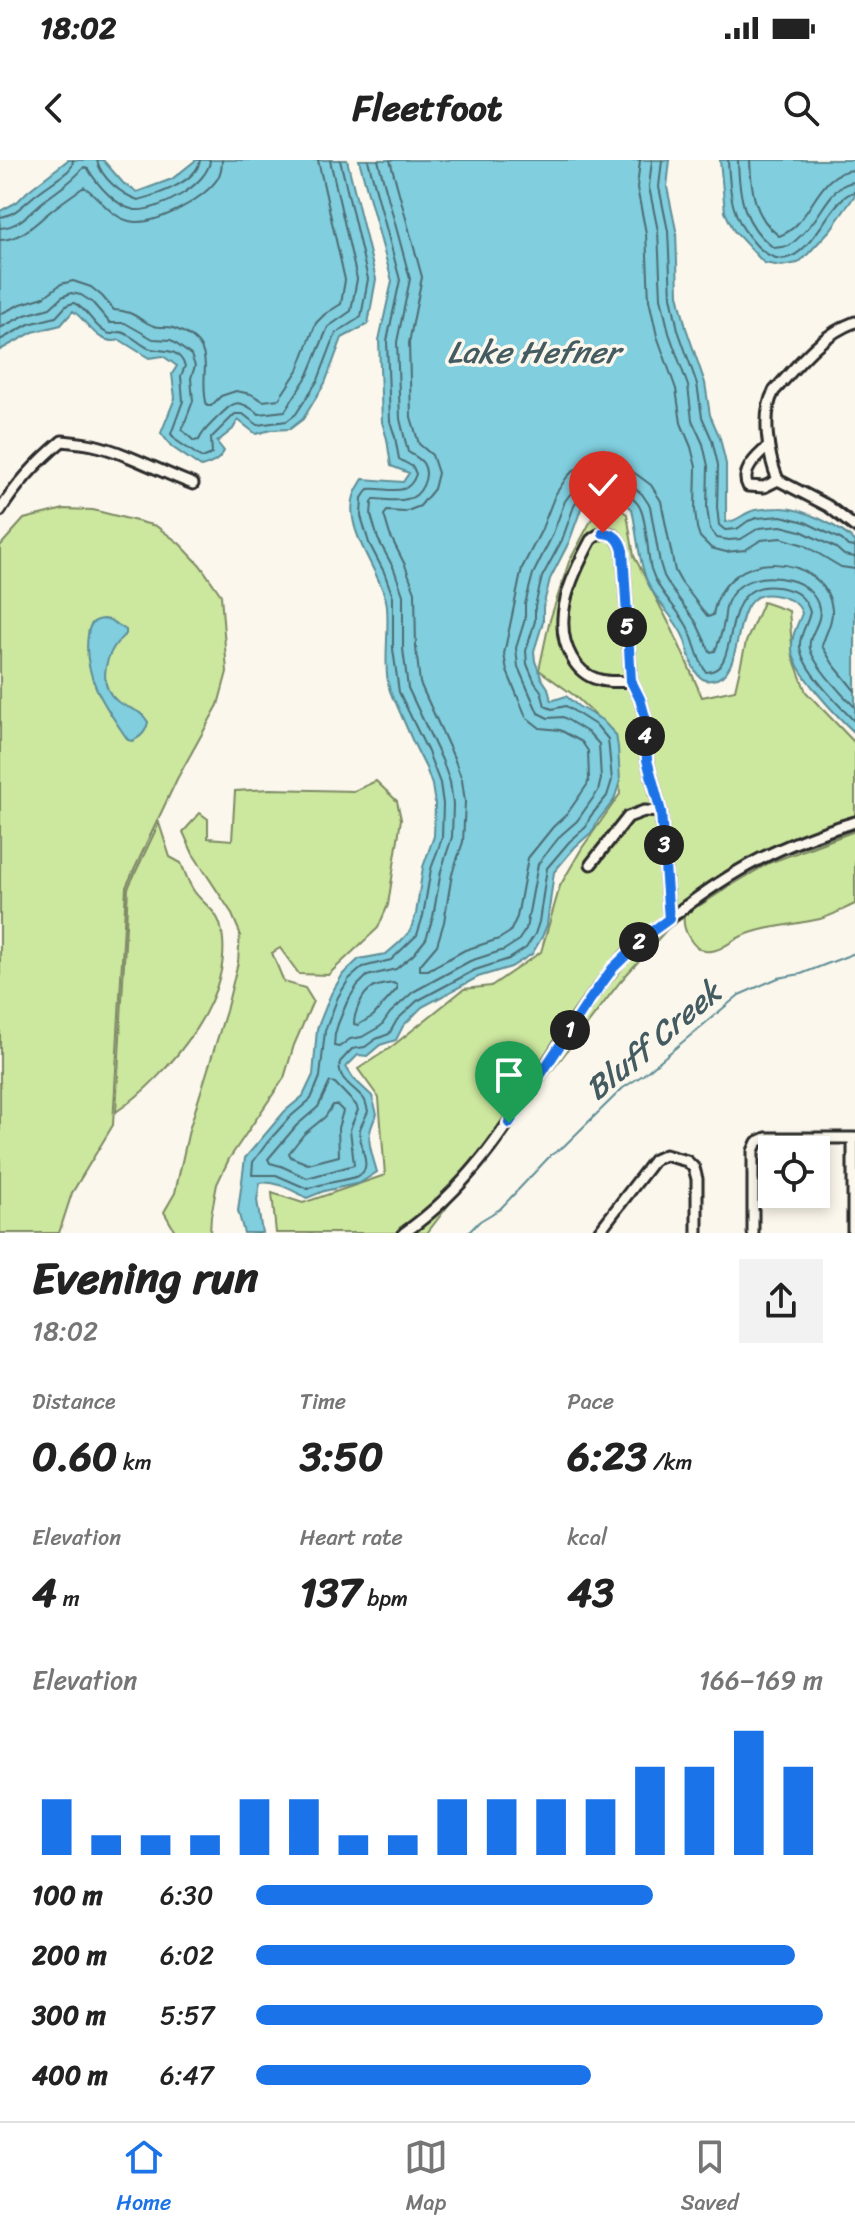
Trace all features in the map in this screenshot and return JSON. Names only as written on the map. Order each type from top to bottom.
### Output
[{"type":"street","points":[[855,322],[836,329],[822,340],[774,391],[769,400],[768,413],[768,447],[778,480],[828,506],[855,527]]},
{"type":"street","points":[[0,511],[15,487],[62,441],[120,453],[193,484]]},
{"type":"street","points":[[768,447],[744,475],[744,481],[748,486],[764,487],[778,480]]},
{"type":"street","points":[[631,681],[590,678],[574,662],[563,639],[565,601],[591,540],[603,533],[616,537],[623,551],[631,681],[645,717],[647,760],[661,812],[669,919]]},
{"type":"street","points":[[591,864],[628,817],[644,811],[661,812]]},
{"type":"street","points":[[404,1233],[439,1206],[473,1172],[613,968],[647,935],[727,876],[766,854],[855,822]]},
{"type":"street","points":[[753,1233],[753,1151],[757,1142],[773,1137],[854,1138],[853,1233]]},
{"type":"street","points":[[598,1233],[654,1160],[665,1155],[687,1161],[694,1168],[697,1179],[697,1233]]},
{"type":"green space","points":[[603,498],[627,514],[634,556],[673,631],[702,697],[735,690],[746,642],[763,602],[789,611],[793,657],[806,692],[855,743],[855,829],[753,866],[699,906],[769,863],[855,831],[855,904],[820,919],[750,933],[710,951],[700,949],[692,942],[686,932],[684,917],[668,928],[620,982],[427,1233],[276,1233],[272,1193],[303,1203],[385,1175],[379,1098],[358,1069],[390,1048],[464,989],[491,986],[541,952],[560,886],[620,794],[616,735],[575,696],[539,670],[549,623],[569,562]]},
{"type":"green space","points":[[64,509],[93,510],[156,526],[179,543],[200,565],[221,595],[227,672],[218,705],[177,779],[126,887],[113,1125],[72,1193],[59,1233],[0,1233],[0,546],[24,519]]},
{"type":"green space","points":[[376,781],[397,801],[401,819],[388,905],[378,928],[328,975],[299,974],[280,948],[272,953],[284,982],[305,988],[313,1001],[284,1078],[229,1159],[217,1184],[210,1233],[176,1233],[164,1212],[175,1193],[189,1130],[226,1011],[238,962],[240,933],[231,912],[193,854],[183,832],[200,813],[208,819],[208,838],[232,840],[235,791],[354,791]]},
{"type":"green space","points":[[159,823],[170,857],[181,863],[192,888],[220,924],[223,950],[220,977],[210,1004],[177,1055],[136,1097],[116,1112],[128,888]]},
{"type":"water","name":"Lake Hefner","points":[[68,160],[103,160],[124,184],[137,192],[172,179],[196,160],[347,160],[376,279],[368,324],[342,338],[325,383],[303,419],[290,429],[256,434],[238,420],[233,429],[217,442],[224,451],[222,454],[214,462],[201,467],[172,447],[161,433],[175,398],[172,374],[177,366],[163,356],[149,358],[120,340],[105,340],[73,311],[61,325],[33,332],[0,350],[0,211],[17,202]]},
{"type":"water","name":"Lake Hefner","points":[[359,160],[670,160],[667,187],[676,230],[678,294],[726,464],[726,522],[755,510],[789,509],[820,519],[855,542],[855,733],[818,693],[794,658],[793,639],[802,613],[787,598],[762,595],[751,602],[744,615],[731,663],[724,674],[710,680],[700,677],[680,630],[647,581],[632,509],[604,490],[589,496],[550,579],[543,607],[543,622],[534,651],[551,701],[566,696],[602,720],[616,735],[620,781],[614,800],[593,831],[554,872],[547,925],[532,954],[511,967],[478,977],[422,1007],[403,1026],[396,1040],[380,1045],[367,1056],[358,1055],[346,1067],[372,1096],[377,1114],[370,1143],[377,1172],[360,1183],[307,1198],[278,1185],[260,1183],[257,1200],[262,1233],[244,1233],[238,1211],[245,1158],[285,1111],[303,1096],[313,1075],[317,1029],[343,974],[359,959],[386,954],[410,931],[416,914],[423,867],[434,836],[432,785],[388,681],[386,600],[358,535],[352,509],[354,496],[363,479],[403,482],[409,473],[391,466],[382,422],[379,340],[392,281]]},
{"type":"water","points":[[720,160],[855,160],[855,195],[831,229],[798,263],[781,266],[764,263],[734,231],[725,212]]},
{"type":"water","points":[[104,619],[126,630],[109,657],[106,685],[117,701],[138,712],[148,722],[143,734],[132,741],[128,740],[104,704],[92,678],[87,650],[89,628],[92,623]]},
{"type":"waterway","name":"Bluff Creek","points":[[468,1233],[500,1209],[551,1155],[623,1088],[739,995],[778,978],[801,974],[855,953]]},
{"type":"route","points":[[509,1123],[613,968],[647,935],[669,919],[661,812],[647,760],[645,717],[631,681],[623,551],[616,537],[603,533]]}]
